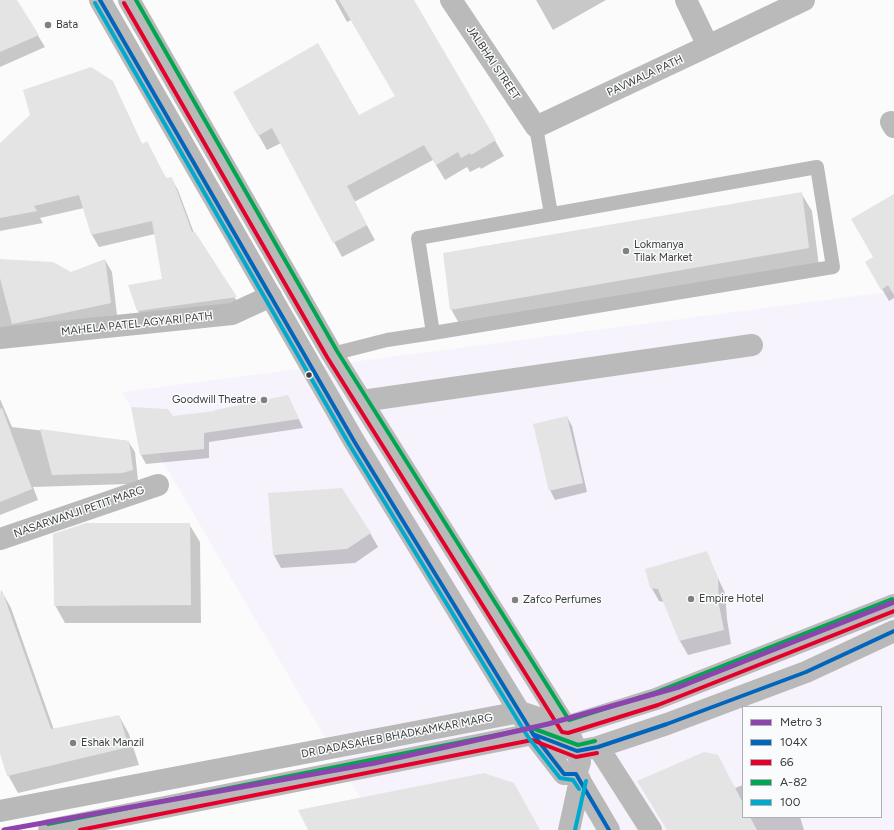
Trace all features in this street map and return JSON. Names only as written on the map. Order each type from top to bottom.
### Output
[{"type":"main road","points":[[100,0],[354,441],[533,734],[564,774],[580,780],[609,830]]},
{"type":"main road","points":[[129,0],[332,354],[566,727],[577,751],[580,762],[580,780],[569,830]]},
{"type":"main road","points":[[566,727],[656,699],[894,605]]},
{"type":"main road","points":[[49,830],[533,734],[577,751],[598,747],[667,724],[806,672],[894,631]]},
{"type":"main road","name":"DR DADASAHEB BHADKAMKAR MARG","points":[[0,811],[520,712],[566,727]]},
{"type":"main road","points":[[598,747],[650,830]]},
{"type":"street","name":"JALBHAI STREET","points":[[451,0],[536,127]]},
{"type":"street","points":[[686,0],[708,46]]},
{"type":"street","name":"PAVWALA PATH","points":[[536,127],[804,0]]},
{"type":"street","name":"MAHELA PATEL AGYARI PATH","points":[[0,338],[232,314],[271,296]]},
{"type":"street","points":[[362,401],[752,345]]},
{"type":"street","name":"NASARWANJI PETIT MARG","points":[[0,539],[158,484]]},
{"type":"lane","points":[[536,127],[551,214]]},
{"type":"lane","points":[[332,354],[387,340],[433,333],[833,267],[817,167],[418,238],[433,333]]},
{"type":"shaded area","points":[[894,291],[894,830],[379,830],[122,392]]},
{"type":"building","points":[[0,0],[17,0],[39,35],[0,52]]},
{"type":"building","points":[[339,0],[414,0],[496,140],[471,155],[470,153],[461,158],[458,152],[436,165],[424,145],[347,186],[367,225],[333,243],[272,128],[258,136],[233,92],[318,43],[359,115],[395,96]]},
{"type":"building","points":[[91,67],[113,81],[142,144],[147,141],[166,178],[172,177],[192,232],[195,232],[237,297],[137,311],[128,285],[162,279],[152,221],[91,235],[79,195],[34,206],[37,211],[0,218],[0,143],[30,115],[23,90]]},
{"type":"building","name":"Lokmanya Tilak Market","points":[[802,192],[809,248],[450,310],[443,253]]},
{"type":"building","points":[[894,194],[894,295],[888,285],[881,290],[865,262],[873,257],[851,219]]},
{"type":"building","points":[[0,259],[53,262],[71,272],[105,259],[111,303],[12,324],[0,278]]},
{"type":"building","points":[[288,395],[299,419],[204,433],[204,449],[140,455],[131,407],[168,409],[173,416],[215,411]]},
{"type":"building","points":[[2,408],[32,489],[0,502],[0,409]]},
{"type":"building","points":[[567,416],[583,483],[549,491],[533,424]]},
{"type":"building","points":[[40,429],[129,441],[133,470],[122,473],[52,475]]},
{"type":"building","points":[[342,488],[371,533],[347,549],[273,555],[268,493]]},
{"type":"building","points":[[86,523],[190,523],[191,605],[54,606],[53,534]]},
{"type":"building","points":[[707,551],[718,578],[719,605],[724,630],[679,641],[658,589],[650,588],[645,569]]},
{"type":"building","points":[[0,593],[3,593],[51,729],[119,715],[129,747],[7,776],[0,754]]},
{"type":"building","points":[[704,752],[718,755],[742,801],[742,818],[751,818],[757,830],[667,830],[637,781]]},
{"type":"building","points":[[484,773],[514,783],[540,830],[308,830],[298,810]]},
{"type":"metro line","name":"3","points":[[4,830],[375,763],[548,724],[679,687],[894,602]]},
{"type":"transit line","name":"104X","points":[[100,0],[354,441],[533,734],[564,774],[576,774],[609,830]]},
{"type":"transit line","name":"A-82","points":[[136,0],[337,351],[569,720],[654,693],[892,599]]},
{"type":"transit line","name":"100","points":[[95,3],[349,444],[528,737],[560,778],[573,780],[579,789]]},
{"type":"transit line","name":"66","points":[[124,3],[327,357],[562,732],[568,733],[658,705],[894,611]]},
{"type":"transit line","name":"104X","points":[[533,734],[577,751],[598,747],[667,724],[806,672],[894,631]]},
{"type":"transit line","name":"A-82","points":[[48,824],[532,728],[578,745],[595,741]]},
{"type":"transit line","name":"66","points":[[80,830],[532,740],[576,757],[597,753]]},
{"type":"transit line","name":"100","points":[[575,830],[586,781]]},
{"type":"place","name":"Bata","points":[[48,25]]},
{"type":"place","name":"Lokmanya Tilak Market","points":[[626,251]]},
{"type":"place","name":"Goodwill Theatre","points":[[264,400]]},
{"type":"place","name":"Empire Hotel","points":[[691,599]]},
{"type":"place","name":"Zafco Perfumes","points":[[515,600]]},
{"type":"place","name":"Eshak Manzil","points":[[73,743]]}]
